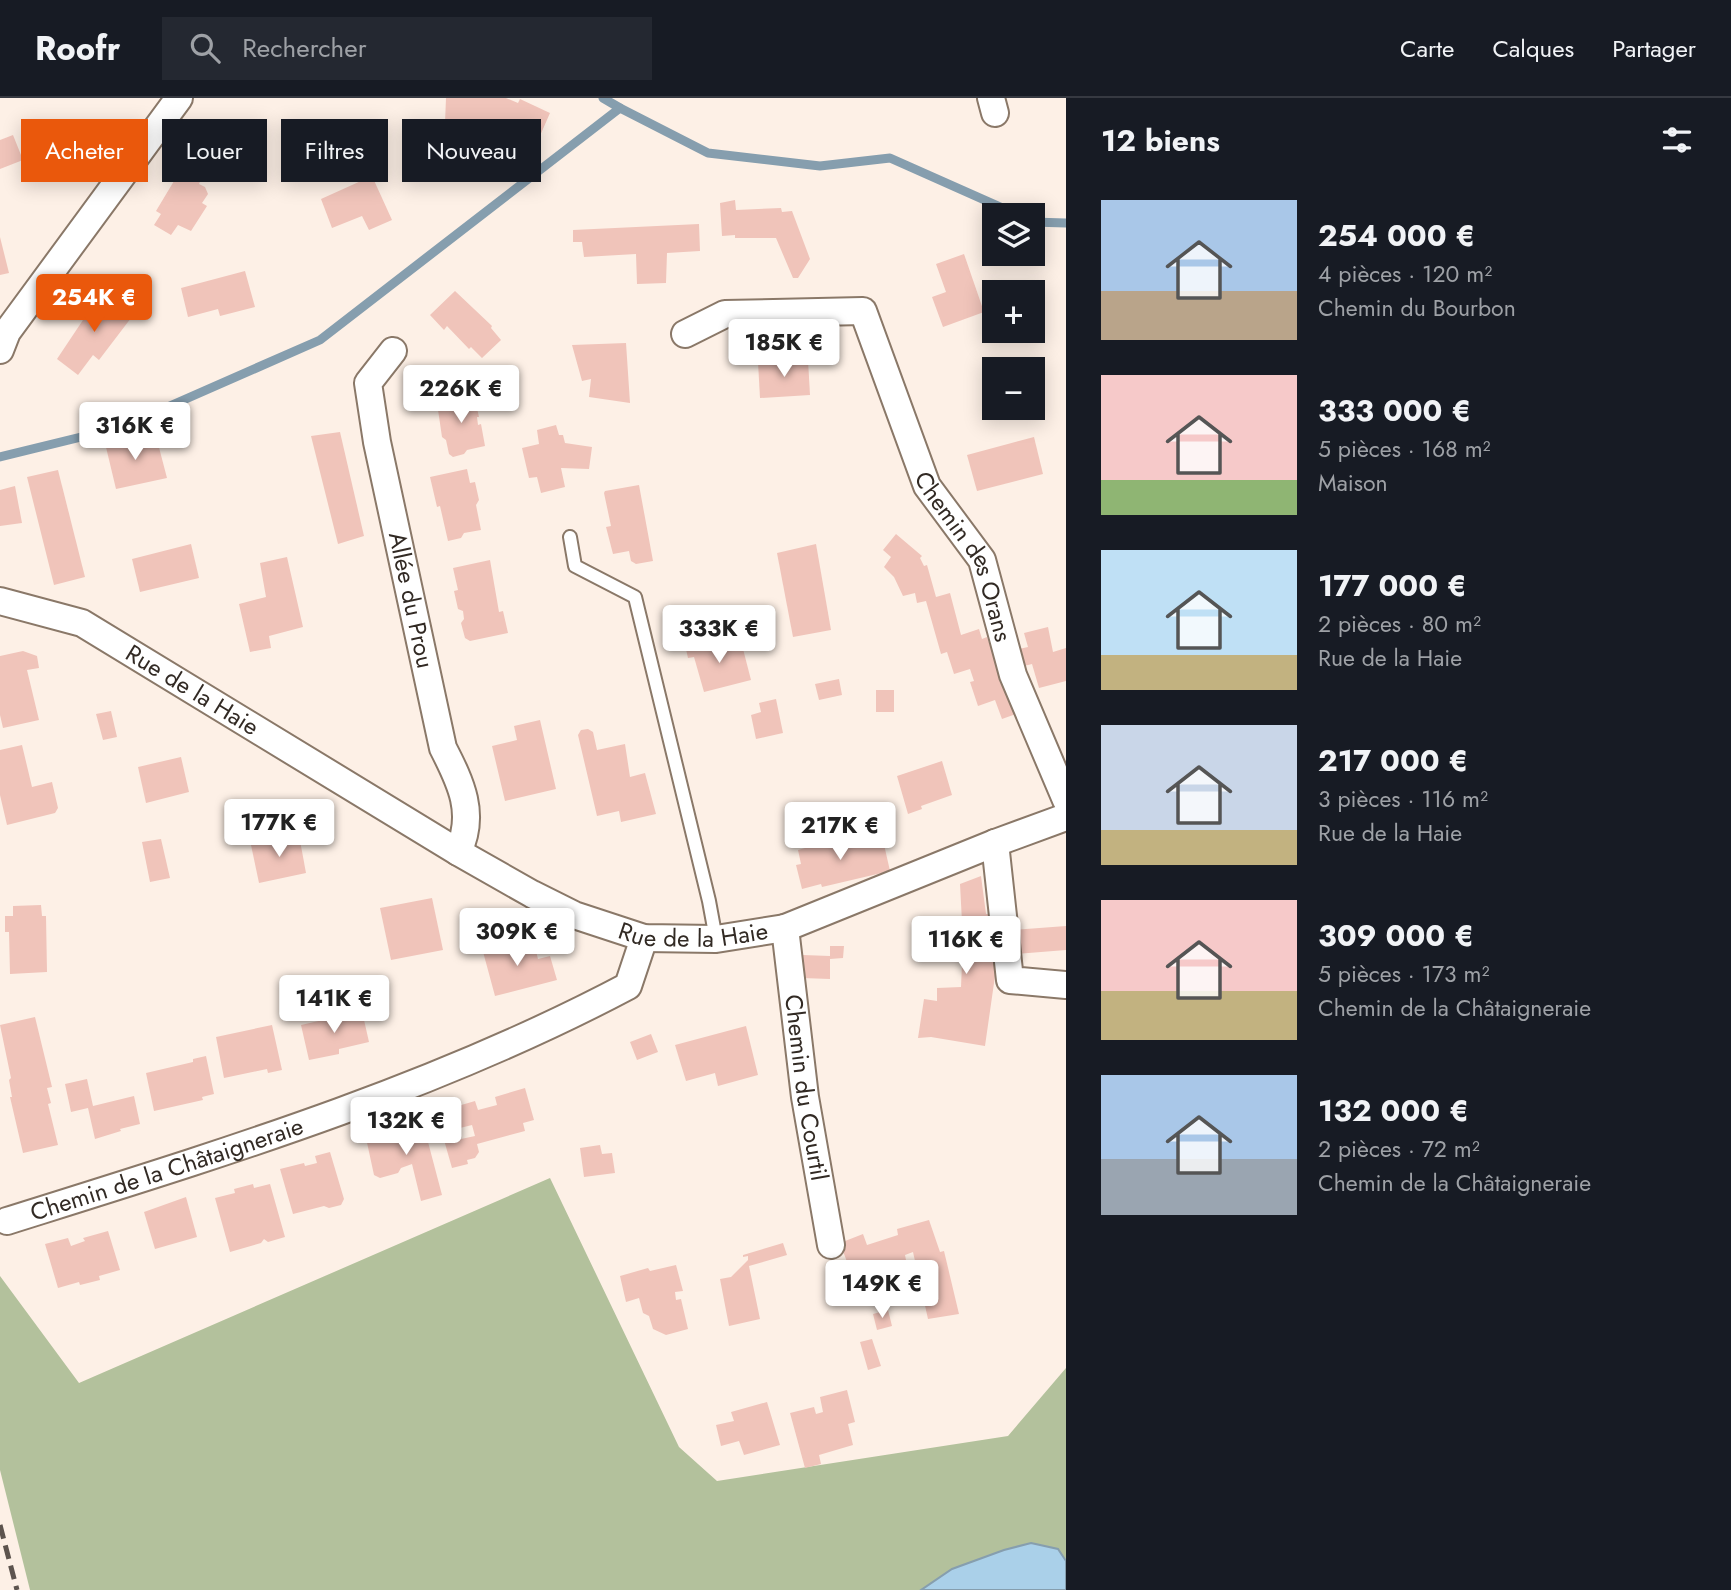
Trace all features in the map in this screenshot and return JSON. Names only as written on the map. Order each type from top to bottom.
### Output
[{"type":"street","points":[[0,350],[7,332],[179,98]]},
{"type":"street","name":"Chemin des Orans","points":[[685,334],[725,314],[863,311],[927,486],[982,560],[1013,675],[1066,800]]},
{"type":"street","name":"Allée du Prou","points":[[393,351],[368,383],[377,442],[443,748],[456,774],[467,809],[466,835],[458,852]]},
{"type":"street","name":"Rue de la Haie","points":[[0,601],[82,623],[458,852],[574,915],[644,938],[716,939],[785,928],[1066,817]]},
{"type":"street","points":[[995,843],[1010,980],[1066,985]]},
{"type":"street","name":"Chemin du Courtil","points":[[785,928],[805,1097],[831,1245]]},
{"type":"street","name":"Chemin de la Châtaigneraie","points":[[7,1221],[278,1132],[500,1048],[563,1020],[628,986],[644,938]]},
{"type":"lane","points":[[570,537],[575,566],[635,597],[716,939]]},
{"type":"green space","points":[[550,1178],[679,1447],[717,1481],[1008,1436],[1066,1368],[1066,1590],[30,1590],[0,1470],[0,1276],[79,1383]]},
{"type":"water","points":[[1031,1543],[1058,1549],[1066,1561],[1066,1590],[921,1590],[952,1569]]},
{"type":"building","points":[[446,98],[506,98],[518,103],[520,99],[550,113],[541,133],[541,119],[445,119]]},
{"type":"building","points":[[13,135],[21,161],[0,169],[0,140]]},
{"type":"building","points":[[173,182],[200,182],[208,194],[202,203],[207,206],[191,231],[178,225],[171,235],[154,225],[161,214],[156,211]]},
{"type":"building","points":[[359,182],[375,182],[392,220],[369,230],[362,216],[332,228],[321,199]]},
{"type":"building","points":[[735,200],[736,210],[781,208],[782,212],[792,211],[810,259],[798,278],[793,278],[776,238],[722,236],[720,203]]},
{"type":"building","points":[[699,224],[700,251],[667,253],[666,283],[637,284],[636,254],[584,257],[582,242],[573,242],[573,230]]},
{"type":"building","points":[[0,237],[9,273],[0,275]]},
{"type":"building","points":[[964,254],[982,313],[943,327],[932,297],[946,292],[936,264]]},
{"type":"building","points":[[245,271],[255,307],[220,316],[218,309],[188,317],[181,288]]},
{"type":"building","points":[[455,291],[492,326],[501,340],[482,358],[471,347],[469,349],[447,326],[444,330],[430,315]]},
{"type":"building","points":[[97,293],[131,318],[99,360],[93,355],[78,375],[57,359],[91,308],[88,306]]},
{"type":"building","points":[[626,343],[630,403],[589,397],[591,379],[582,381],[572,345]]},
{"type":"building","points":[[808,360],[810,395],[760,398],[758,362]]},
{"type":"building","points":[[474,395],[478,425],[481,424],[485,446],[453,457],[442,437],[437,403]]},
{"type":"building","points":[[556,425],[565,443],[592,447],[589,469],[561,468],[565,487],[541,493],[537,477],[529,478],[522,448],[539,444],[537,430]]},
{"type":"building","points":[[340,432],[364,536],[338,544],[311,436]]},
{"type":"building","points":[[156,436],[167,478],[116,489],[105,443],[122,437],[124,444]]},
{"type":"building","points":[[1034,437],[1043,474],[977,491],[967,455]]},
{"type":"building","points":[[467,469],[470,483],[475,482],[481,530],[464,533],[461,538],[448,541],[430,477]]},
{"type":"building","points":[[58,470],[85,577],[54,585],[27,477]]},
{"type":"building","points":[[639,485],[653,561],[636,564],[631,561],[629,551],[613,554],[606,527],[611,526],[604,493]]},
{"type":"building","points":[[15,486],[22,523],[0,526],[0,490]]},
{"type":"building","points":[[896,534],[922,556],[920,558],[924,566],[927,565],[936,597],[950,593],[961,635],[979,629],[982,639],[987,637],[1019,713],[1002,719],[995,700],[978,706],[970,682],[974,681],[970,669],[954,674],[947,652],[941,654],[926,601],[917,603],[915,593],[903,596],[894,577],[884,567],[891,557],[883,550]]},
{"type":"building","points":[[191,544],[199,578],[140,592],[132,559]]},
{"type":"building","points":[[816,544],[831,630],[793,637],[777,553]]},
{"type":"building","points":[[287,557],[303,627],[269,636],[271,648],[250,652],[239,604],[266,597],[260,563]]},
{"type":"building","points":[[490,560],[499,612],[503,611],[508,633],[470,641],[465,638],[461,623],[464,619],[463,611],[458,609],[454,591],[458,590],[453,568]]},
{"type":"building","points":[[1048,627],[1053,652],[1066,648],[1066,681],[1039,688],[1032,664],[1024,666],[1019,649],[1028,647],[1024,633]]},
{"type":"building","points":[[713,638],[716,652],[742,645],[751,680],[704,692],[694,657],[688,658],[685,645]]},
{"type":"building","points":[[23,651],[37,656],[39,668],[27,670],[39,720],[3,728],[0,715],[0,656]]},
{"type":"building","points":[[839,679],[842,695],[819,700],[815,684]]},
{"type":"building","points":[[876,690],[894,690],[894,712],[876,712]]},
{"type":"building","points":[[776,699],[783,733],[756,739],[751,715],[761,712],[759,703]]},
{"type":"building","points":[[111,711],[117,737],[103,740],[96,714]]},
{"type":"building","points":[[540,720],[556,789],[505,801],[492,746],[517,740],[514,726]]},
{"type":"building","points":[[588,729],[593,732],[597,750],[625,744],[630,777],[645,773],[656,814],[621,822],[619,811],[597,816],[578,735],[581,730]]},
{"type":"building","points":[[22,745],[32,787],[52,782],[58,808],[55,813],[7,825],[0,795],[0,750]]},
{"type":"building","points":[[181,757],[189,792],[146,803],[138,767]]},
{"type":"building","points":[[942,761],[952,795],[921,806],[922,809],[908,814],[897,776]]},
{"type":"building","points":[[299,835],[306,873],[259,883],[251,845]]},
{"type":"building","points":[[839,836],[841,849],[883,840],[890,871],[802,889],[796,865],[801,864],[798,850],[812,846],[811,842]]},
{"type":"building","points":[[161,839],[170,878],[150,882],[142,842]]},
{"type":"building","points":[[981,876],[986,914],[991,914],[997,962],[985,1046],[931,1037],[918,1038],[924,999],[937,1001],[937,988],[961,987],[963,940],[942,941],[942,923],[962,922],[960,884]]},
{"type":"building","points":[[432,898],[443,950],[391,960],[380,908]]},
{"type":"building","points":[[41,905],[42,916],[46,916],[47,972],[10,974],[9,932],[5,932],[5,916],[13,916],[13,906]]},
{"type":"building","points":[[1066,926],[1066,950],[1015,954],[1012,930]]},
{"type":"building","points":[[510,941],[513,952],[535,947],[538,959],[550,956],[557,980],[495,996],[482,948]]},
{"type":"building","points":[[830,946],[844,946],[843,958],[830,959],[830,979],[802,978],[803,955],[830,956]]},
{"type":"building","points":[[362,1011],[369,1042],[339,1049],[339,1054],[309,1060],[301,1025]]},
{"type":"building","points":[[35,1017],[52,1087],[47,1088],[51,1103],[48,1104],[58,1145],[23,1153],[10,1097],[11,1078],[0,1025]]},
{"type":"building","points":[[272,1025],[282,1070],[268,1073],[267,1069],[224,1078],[216,1037]]},
{"type":"building","points":[[746,1026],[758,1075],[718,1086],[715,1073],[686,1081],[675,1045]]},
{"type":"building","points":[[651,1034],[658,1052],[637,1060],[630,1042]]},
{"type":"building","points":[[206,1056],[214,1094],[202,1097],[203,1100],[154,1111],[146,1073],[193,1062],[193,1059]]},
{"type":"building","points":[[87,1079],[93,1106],[134,1096],[140,1124],[95,1139],[88,1108],[71,1112],[65,1084]]},
{"type":"building","points":[[525,1088],[534,1120],[523,1123],[525,1131],[477,1144],[479,1152],[475,1158],[467,1160],[468,1164],[452,1168],[444,1140],[475,1136],[472,1125],[456,1129],[451,1108],[475,1101],[478,1110],[497,1105],[495,1097]]},
{"type":"building","points":[[409,1123],[410,1126],[423,1123],[442,1195],[421,1201],[412,1164],[401,1168],[398,1173],[380,1178],[374,1175],[366,1138]]},
{"type":"building","points":[[600,1145],[602,1154],[612,1153],[615,1173],[584,1177],[580,1148]]},
{"type":"building","points":[[330,1152],[344,1199],[341,1205],[329,1208],[324,1206],[293,1214],[280,1169],[317,1163],[315,1156]]},
{"type":"building","points":[[253,1184],[254,1188],[270,1184],[285,1237],[268,1242],[264,1239],[261,1243],[230,1252],[215,1198],[235,1193],[234,1189]]},
{"type":"building","points":[[186,1197],[197,1237],[155,1249],[144,1212]]},
{"type":"building","points":[[929,1220],[940,1252],[944,1251],[959,1314],[928,1319],[913,1252],[905,1255],[906,1260],[853,1278],[840,1243],[863,1234],[867,1245],[898,1235],[897,1229]]},
{"type":"building","points":[[108,1231],[120,1270],[99,1276],[100,1280],[58,1288],[45,1244],[68,1238],[71,1246],[85,1241],[83,1238]]},
{"type":"building","points":[[783,1243],[787,1255],[749,1266],[760,1319],[729,1326],[720,1279],[731,1277],[748,1260],[748,1256],[743,1255]]},
{"type":"building","points":[[676,1265],[683,1291],[675,1292],[676,1300],[681,1299],[688,1329],[666,1335],[653,1329],[649,1316],[643,1313],[639,1298],[626,1302],[620,1276],[648,1268],[650,1271]]},
{"type":"building","points":[[888,1310],[892,1326],[877,1330],[873,1314]]},
{"type":"building","points":[[872,1339],[881,1366],[868,1370],[860,1342]]},
{"type":"building","points":[[847,1390],[855,1422],[848,1424],[853,1445],[819,1455],[821,1464],[805,1468],[790,1413],[814,1407],[816,1414],[823,1412],[820,1397]]},
{"type":"building","points":[[767,1402],[780,1445],[744,1455],[739,1441],[721,1446],[716,1425],[734,1421],[731,1412]]},
{"type":"waterway","points":[[603,98],[620,108]]},
{"type":"waterway","points":[[0,457],[122,427],[320,340],[620,108],[708,153],[820,166],[890,158],[991,203]]},
{"type":"waterway","points":[[1045,222],[1066,223]]},
{"type":"railway","points":[[0,1525],[17,1590]]}]
